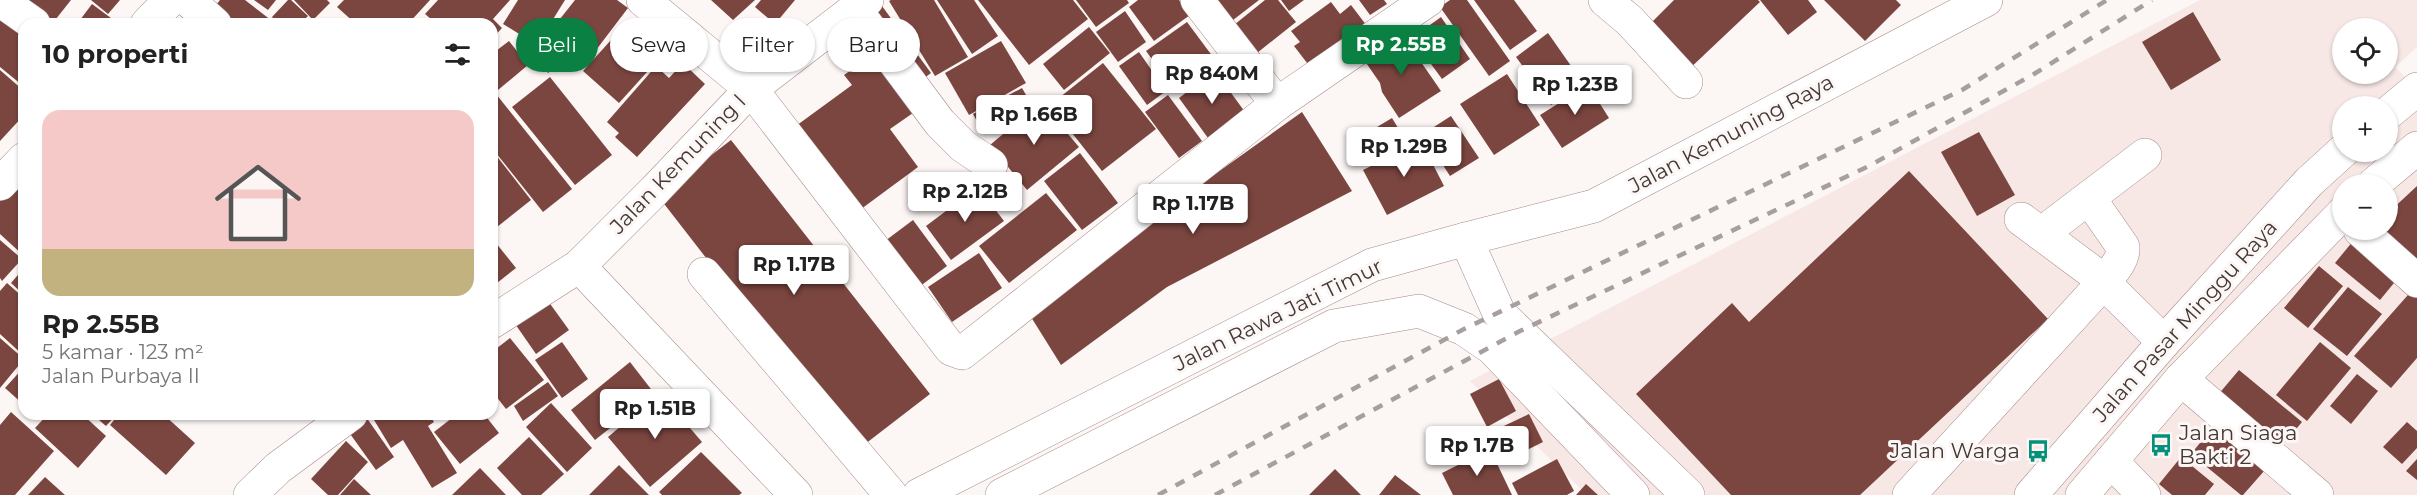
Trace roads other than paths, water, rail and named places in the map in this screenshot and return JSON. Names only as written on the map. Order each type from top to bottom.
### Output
[{"type":"street","points":[[0,0],[26,18]]},
{"type":"street","points":[[153,18],[170,0]]},
{"type":"street","points":[[188,0],[208,18]]},
{"type":"street","points":[[643,0],[751,89],[951,349],[962,352],[1277,104],[1428,0]]},
{"type":"street","points":[[1197,0],[1277,104]]},
{"type":"street","points":[[1605,0],[1630,21],[1686,82]]},
{"type":"street","name":"Jalan Kemuning Raya","points":[[1466,239],[1594,206],[1986,0]]},
{"type":"street","points":[[861,4],[940,123],[963,146],[991,165]]},
{"type":"street","name":"Jalan Kemuning I","points":[[498,316],[579,266],[751,89],[861,4]]},
{"type":"street","points":[[2398,105],[2417,89]]},
{"type":"street","points":[[2386,174],[2417,148]]},
{"type":"street","points":[[2145,155],[2089,198],[2031,227],[2104,282],[2164,342]]},
{"type":"street","name":"Jalan Pasar Minggu Raya","points":[[2031,495],[2164,342],[2309,182],[2332,161]]},
{"type":"street","points":[[1909,495],[2104,282],[2124,254],[2123,247],[2089,198]]},
{"type":"street","name":"Jalan Pasar Minggu Raya","points":[[2082,495],[2181,379],[2332,233]]},
{"type":"street","points":[[1466,239],[1499,312],[1682,493]]},
{"type":"street","name":"Jalan Rawa Jati Timur","points":[[919,495],[1372,265],[1466,239]]},
{"type":"street","points":[[2371,240],[2417,281]]},
{"type":"street","points":[[1334,326],[1372,265]]},
{"type":"street","points":[[579,266],[796,495]]},
{"type":"street","points":[[704,274],[891,495]]},
{"type":"street","name":"Jalan Rawa Jati Timur","points":[[1002,495],[1334,326],[1419,311],[1464,329],[1492,348],[1634,495]]},
{"type":"street","points":[[2181,379],[2305,486]]},
{"type":"street","points":[[249,495],[278,468],[343,420]]},
{"type":"street","points":[[2111,461],[2144,495]]},
{"type":"railway","points":[[1158,495],[1464,329],[1962,90],[2107,0]]},
{"type":"railway","points":[[1215,495],[1520,331],[1869,166],[2034,74],[2152,0]]},
{"type":"place","name":"Jalan Siaga Bakti 2","points":[[2161,445]]},
{"type":"place","name":"Jalan Warga","points":[[2038,451]]}]
